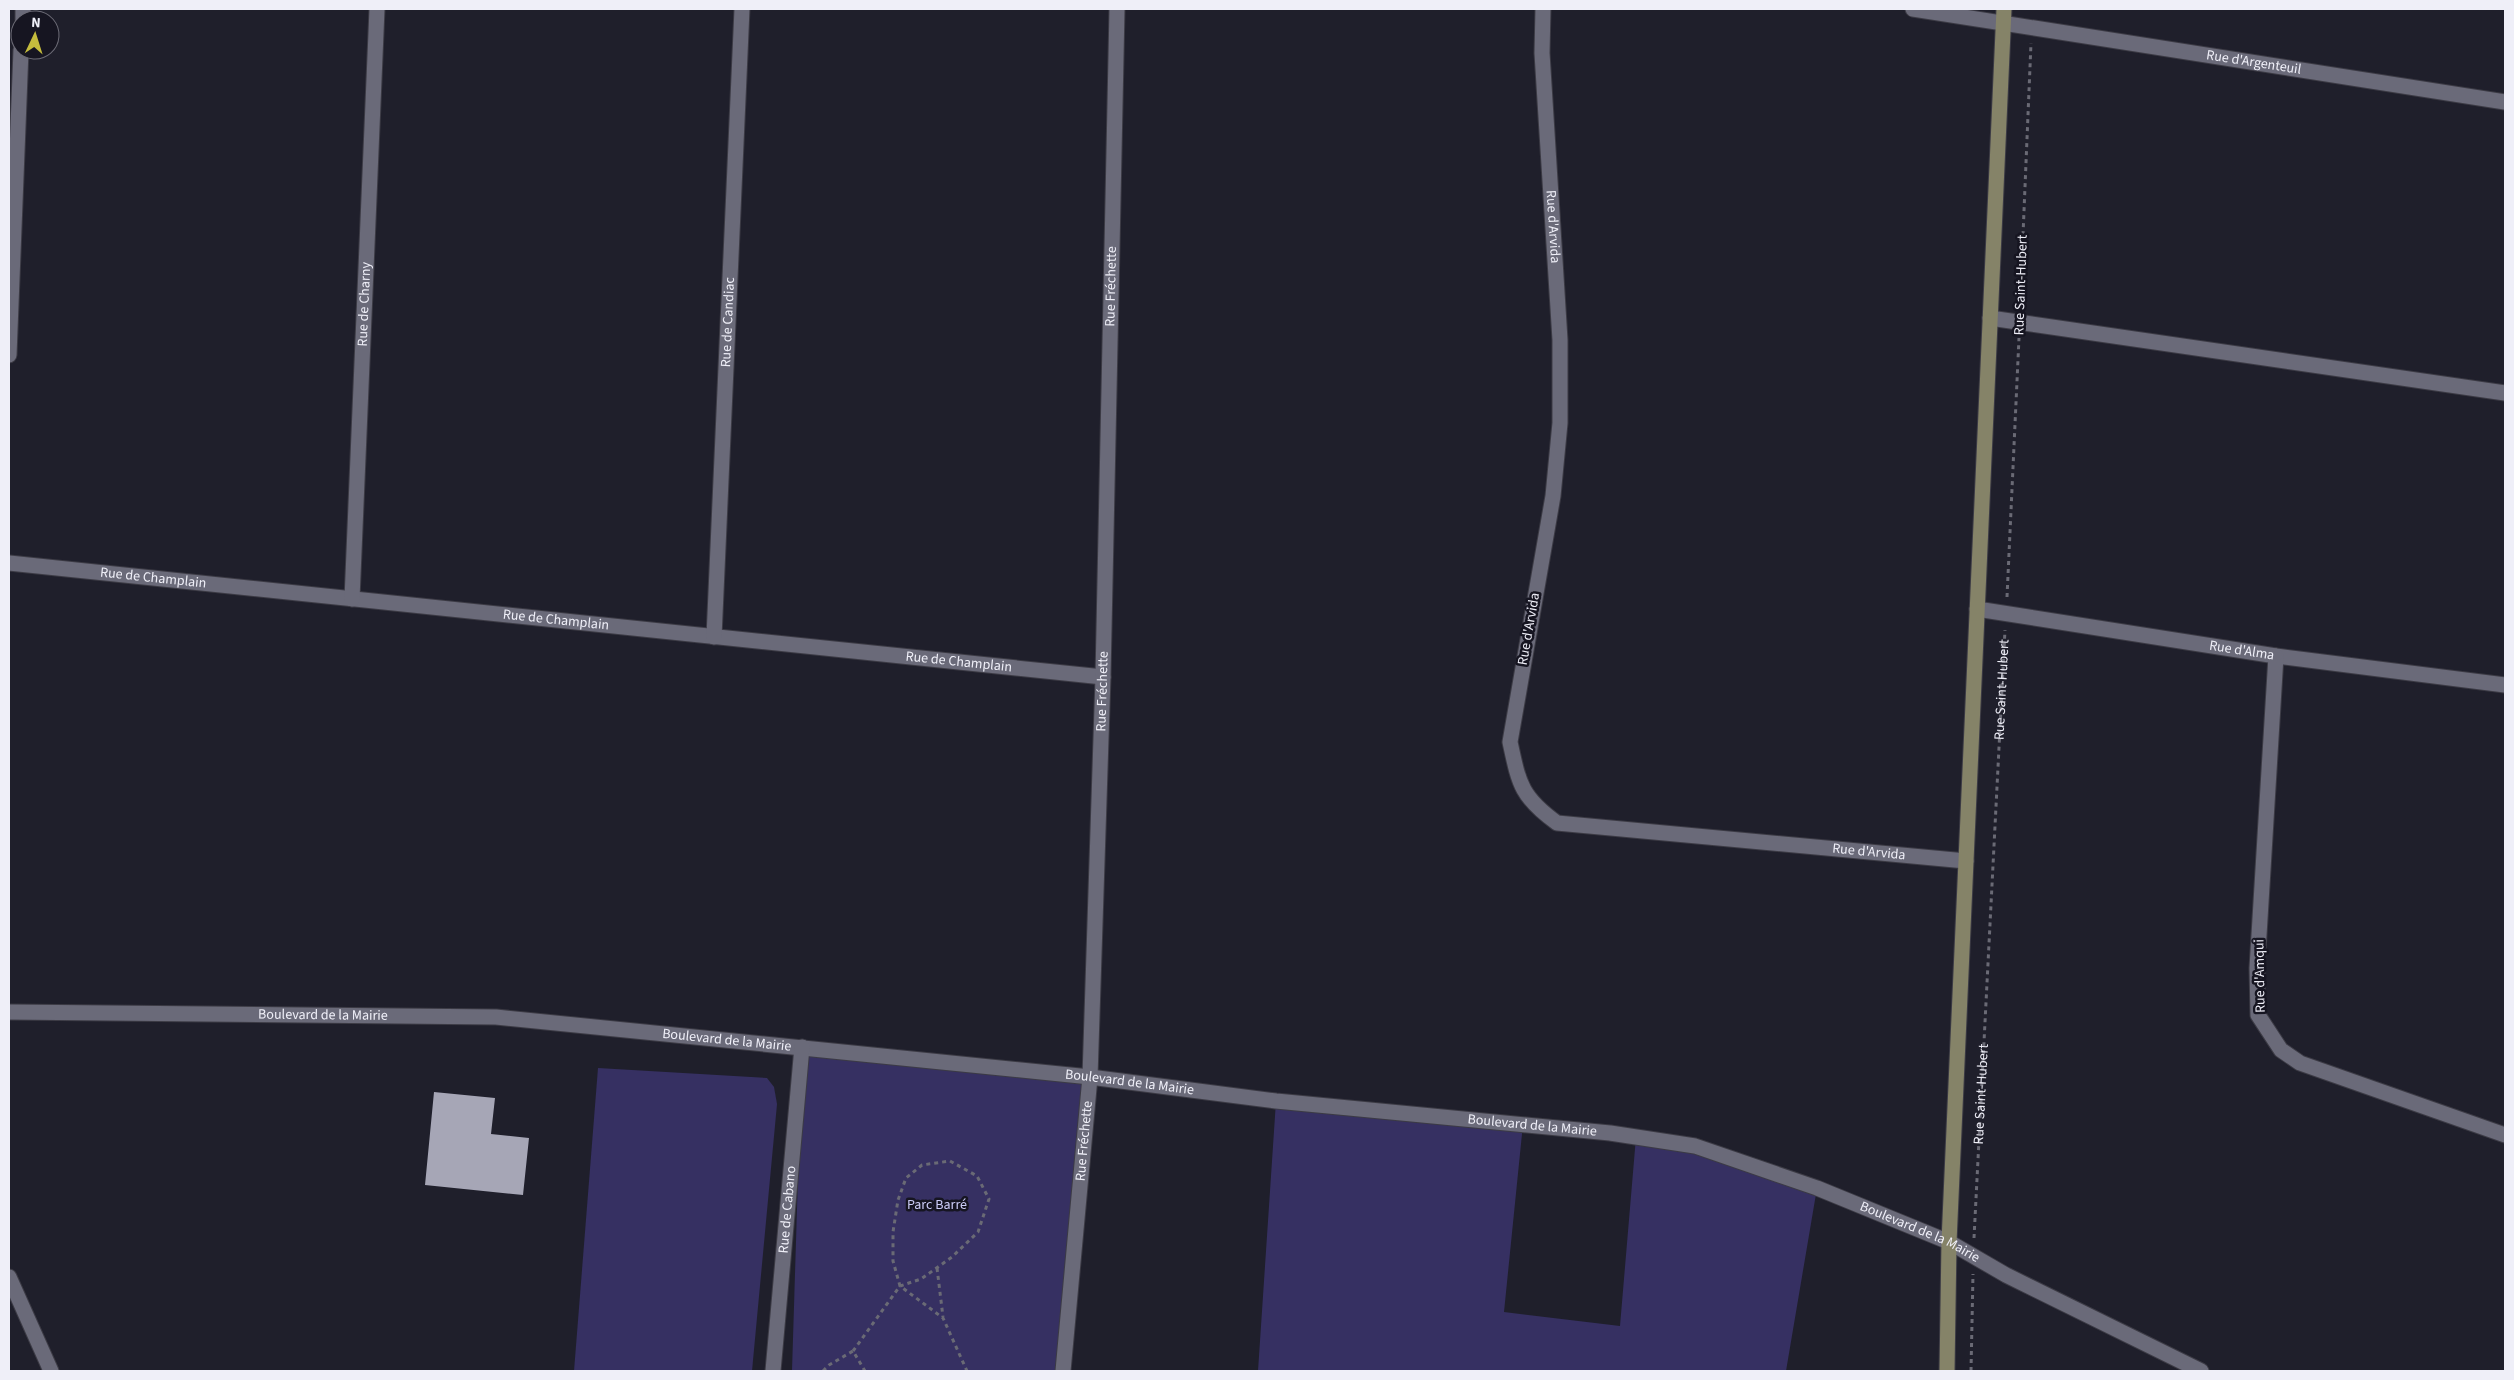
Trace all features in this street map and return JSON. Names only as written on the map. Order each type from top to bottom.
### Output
[{"type":"street","name":"Rue de Charny","points":[[352,599],[377,9]]},
{"type":"street","name":"Rue de Candiac","points":[[714,637],[742,9]]},
{"type":"street","name":"Rue Fréchette","points":[[1063,1371],[1090,1077],[1103,678],[1116,9]]},
{"type":"street","name":"Rue d'Arvida","points":[[1543,9],[1542,53],[1560,340],[1560,423],[1553,496],[1510,742],[1517,778],[1534,806],[1557,823],[1966,861]]},
{"type":"street","points":[[1914,9],[2003,24]]},
{"type":"street","name":"Rue Saint-Hubert","points":[[1947,1371],[1949,1242],[2004,9]]},
{"type":"street","name":"Rue d'Argenteuil","points":[[2003,24],[2505,102]]},
{"type":"street","points":[[9,354],[21,60]]},
{"type":"street","points":[[1990,318],[2505,393]]},
{"type":"street","name":"Rue de Champlain","points":[[9,563],[1103,678]]},
{"type":"street","name":"Rue d'Alma","points":[[1977,609],[2276,656],[2505,685]]},
{"type":"street","name":"Rue d'Amqui","points":[[2276,656],[2257,968],[2258,1015],[2281,1050],[2300,1064],[2505,1135]]},
{"type":"street","name":"Boulevard de la Mairie","points":[[9,1012],[496,1017],[1090,1077],[1276,1101],[1610,1132],[1695,1146],[1817,1188],[1949,1242],[1973,1256],[2202,1371]]},
{"type":"street","name":"Rue de Cabano","points":[[773,1371],[802,1047]]},
{"type":"street","points":[[9,1277],[51,1371]]},
{"type":"path","name":"Rue Saint-Hubert","points":[[1971,1371],[1973,1256],[2006,614],[2032,29]]},
{"type":"path","points":[[823,1371],[828,1365],[853,1351],[900,1286],[921,1279],[937,1268],[952,1257],[978,1232],[989,1199],[977,1176],[950,1161],[922,1165],[906,1178],[898,1200],[893,1232],[893,1261],[900,1286],[943,1318]]},
{"type":"path","points":[[937,1268],[943,1318],[967,1371]]},
{"type":"path","points":[[853,1351],[865,1371]]},
{"type":"green space","name":"Parc Barré","points":[[802,1047],[1090,1077],[1063,1371],[792,1371]]},
{"type":"green space","points":[[598,1068],[767,1078],[774,1087],[777,1104],[752,1371],[574,1371]]},
{"type":"green space","points":[[1276,1101],[1523,1124],[1504,1312],[1620,1326],[1636,1137],[1817,1188],[1786,1371],[1258,1371]]},
{"type":"building","points":[[434,1092],[495,1098],[491,1134],[529,1138],[523,1195],[425,1185]]}]
